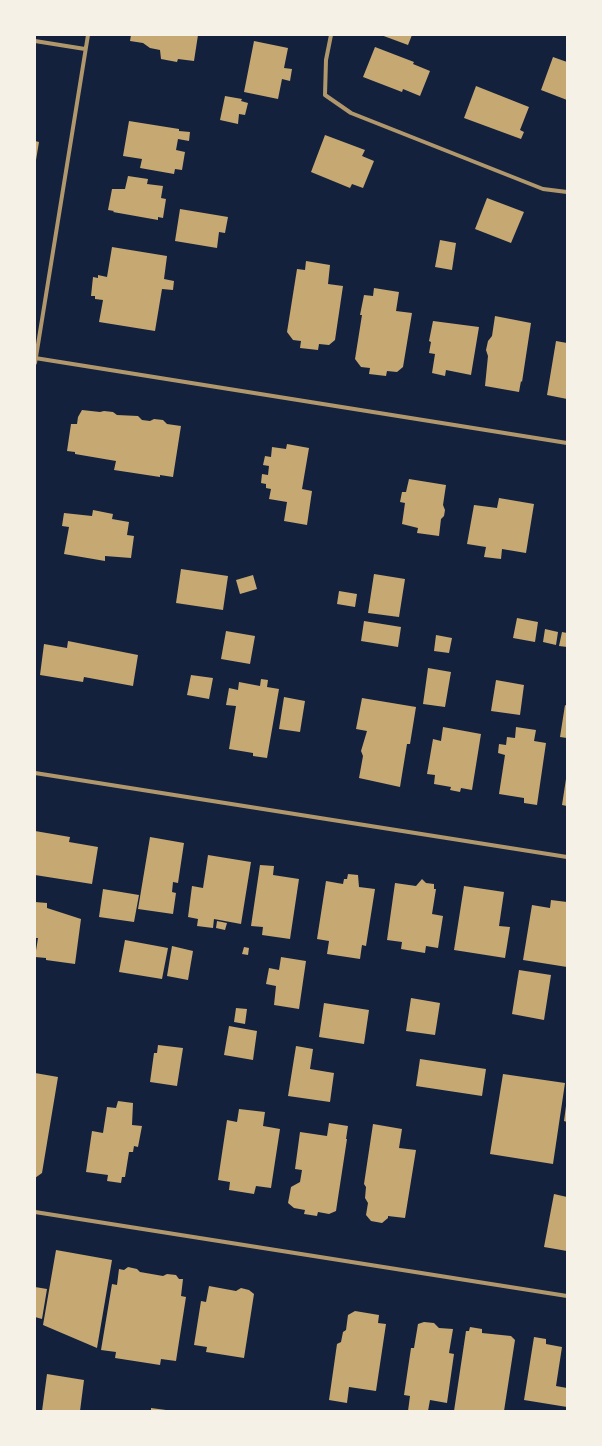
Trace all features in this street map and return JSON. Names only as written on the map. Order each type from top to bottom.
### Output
[{"type":"street","points":[[88,35],[35,360],[567,442]]},
{"type":"street","points":[[331,35],[326,60],[325,95],[351,113],[543,189],[567,192]]},
{"type":"street","points":[[35,41],[86,49]]},
{"type":"street","points":[[35,773],[567,857]]},
{"type":"street","points":[[35,1212],[567,1296]]},
{"type":"building","points":[[131,35],[198,35],[194,61],[178,59],[177,62],[161,59],[160,50],[150,48],[143,43],[130,41]]},
{"type":"building","points":[[381,35],[412,35],[408,45]]},
{"type":"building","points":[[254,41],[288,48],[284,68],[292,69],[290,81],[282,79],[278,99],[244,92]]},
{"type":"building","points":[[375,47],[414,62],[413,64],[430,71],[420,96],[403,89],[402,92],[363,77]]},
{"type":"building","points":[[553,57],[567,62],[567,100],[541,90]]},
{"type":"building","points":[[476,86],[529,107],[520,130],[524,132],[521,139],[464,118]]},
{"type":"building","points":[[225,96],[242,99],[241,101],[248,103],[245,115],[239,114],[238,124],[220,120]]},
{"type":"building","points":[[129,121],[190,132],[189,141],[178,139],[176,150],[185,152],[182,170],[175,169],[174,174],[140,168],[142,159],[123,156]]},
{"type":"building","points":[[325,135],[365,150],[362,156],[374,161],[363,188],[352,184],[350,188],[311,172]]},
{"type":"building","points":[[35,141],[39,142],[36,160],[35,160]]},
{"type":"building","points":[[128,176],[148,179],[147,184],[163,186],[161,198],[166,199],[163,218],[158,217],[158,220],[108,210],[112,189],[125,189]]},
{"type":"building","points":[[487,198],[524,212],[511,243],[475,229]]},
{"type":"building","points":[[180,209],[228,217],[225,233],[219,232],[217,248],[175,241]]},
{"type":"building","points":[[440,240],[456,243],[452,270],[435,267]]},
{"type":"building","points":[[112,247],[167,256],[164,279],[174,281],[173,290],[162,289],[155,331],[99,322],[103,300],[95,299],[95,296],[91,296],[93,277],[98,278],[98,275],[107,277]]},
{"type":"building","points":[[306,261],[330,265],[328,284],[343,286],[335,340],[329,345],[319,344],[318,350],[300,348],[301,341],[293,340],[287,332],[297,269],[305,270]]},
{"type":"building","points":[[374,288],[399,292],[396,311],[412,313],[403,367],[397,372],[387,371],[386,376],[369,374],[370,368],[361,367],[355,359],[364,295],[373,296]]},
{"type":"building","points":[[495,316],[531,323],[522,382],[521,381],[519,392],[485,386],[488,356],[486,350],[488,341],[492,336]]},
{"type":"building","points":[[433,321],[479,327],[471,375],[446,370],[445,376],[432,373],[435,354],[429,353],[431,342],[429,341]]},
{"type":"building","points":[[556,341],[567,343],[567,399],[547,395]]},
{"type":"building","points":[[82,410],[104,411],[113,412],[117,415],[138,416],[142,420],[150,421],[154,419],[163,420],[167,424],[181,426],[173,477],[160,475],[160,477],[114,470],[116,461],[75,454],[75,452],[67,451],[71,424],[77,424],[78,417]]},
{"type":"building","points":[[287,444],[309,448],[302,489],[312,491],[307,525],[284,521],[287,502],[269,499],[271,489],[266,488],[266,484],[261,483],[262,474],[268,475],[269,466],[263,465],[265,456],[271,457],[272,447],[286,449]]},
{"type":"building","points":[[409,479],[446,485],[443,505],[445,510],[444,516],[441,519],[439,536],[417,533],[418,528],[402,524],[405,503],[400,502],[402,492],[406,492]]},
{"type":"building","points":[[499,498],[534,504],[526,553],[502,549],[501,559],[484,557],[486,547],[467,544],[474,505],[497,508]]},
{"type":"building","points":[[93,510],[113,514],[112,519],[129,522],[127,535],[134,536],[131,558],[105,556],[105,561],[64,554],[69,527],[62,526],[64,513],[92,516]]},
{"type":"building","points":[[181,569],[228,576],[223,610],[176,603]]},
{"type":"building","points":[[374,574],[405,579],[399,617],[368,613]]},
{"type":"building","points":[[253,575],[257,589],[240,594],[236,580]]},
{"type":"building","points":[[339,591],[357,594],[355,607],[337,604]]},
{"type":"building","points":[[517,618],[538,622],[535,642],[513,638]]},
{"type":"building","points":[[364,621],[401,627],[398,647],[361,641]]},
{"type":"building","points":[[545,629],[558,632],[556,645],[543,642]]},
{"type":"building","points":[[226,631],[255,636],[250,664],[221,659]]},
{"type":"building","points":[[562,632],[567,633],[567,647],[559,646]]},
{"type":"building","points":[[436,635],[452,638],[449,653],[434,651]]},
{"type":"building","points":[[68,641],[138,655],[133,686],[84,677],[83,682],[40,675],[44,644],[67,648]]},
{"type":"building","points":[[428,668],[451,672],[445,707],[423,704]]},
{"type":"building","points":[[191,675],[213,678],[209,699],[187,695]]},
{"type":"building","points":[[261,679],[268,680],[267,687],[279,689],[267,758],[253,756],[253,753],[229,749],[236,706],[226,705],[229,688],[238,690],[239,682],[260,686]]},
{"type":"building","points":[[496,680],[524,685],[520,715],[491,711]]},
{"type":"building","points":[[284,697],[305,701],[300,732],[279,729]]},
{"type":"building","points":[[362,698],[416,707],[410,744],[407,744],[400,787],[359,778],[363,756],[361,751],[367,731],[356,729]]},
{"type":"building","points":[[565,705],[567,706],[567,738],[560,737]]},
{"type":"building","points":[[443,727],[481,734],[472,790],[461,788],[460,792],[450,790],[451,787],[434,784],[435,775],[427,774],[433,739],[441,741]]},
{"type":"building","points":[[516,727],[536,730],[534,741],[546,743],[537,805],[524,803],[524,798],[499,794],[505,755],[498,753],[499,744],[506,745],[507,737],[515,738]]},
{"type":"building","points":[[567,779],[567,806],[562,805]]},
{"type":"building","points":[[35,831],[70,837],[69,842],[98,847],[92,884],[35,875]]},
{"type":"building","points":[[150,837],[184,843],[178,883],[173,882],[172,892],[176,893],[173,914],[138,909]]},
{"type":"building","points":[[208,855],[251,862],[241,924],[214,919],[213,928],[197,926],[198,919],[188,917],[192,886],[203,888]]},
{"type":"building","points":[[260,865],[274,866],[273,875],[299,879],[290,939],[262,935],[263,927],[251,926]]},
{"type":"building","points":[[348,874],[358,875],[359,887],[375,889],[366,946],[362,945],[360,959],[327,954],[329,941],[317,939],[326,881],[343,884],[344,879],[347,879]]},
{"type":"building","points":[[422,879],[426,883],[434,884],[434,889],[436,889],[432,914],[443,916],[438,948],[426,946],[425,953],[401,949],[402,942],[387,940],[395,883],[416,886]]},
{"type":"building","points":[[464,886],[504,892],[499,926],[510,927],[505,958],[454,950]]},
{"type":"building","points":[[103,889],[139,895],[134,922],[99,917]]},
{"type":"building","points":[[551,900],[567,902],[567,967],[523,960],[532,905],[550,908]]},
{"type":"building","points":[[35,902],[47,903],[47,908],[81,919],[75,964],[35,957],[38,938],[35,938]]},
{"type":"building","points":[[217,921],[227,923],[225,930],[216,928]]},
{"type":"building","points":[[125,940],[168,948],[162,979],[119,972]]},
{"type":"building","points":[[172,946],[193,951],[188,980],[167,976]]},
{"type":"building","points":[[244,947],[249,948],[248,955],[242,954]]},
{"type":"building","points":[[281,957],[306,961],[299,1009],[274,1005],[276,986],[266,984],[269,968],[279,970]]},
{"type":"building","points":[[519,970],[551,975],[544,1020],[512,1014]]},
{"type":"building","points":[[411,998],[440,1003],[435,1035],[406,1031]]},
{"type":"building","points":[[324,1003],[369,1010],[364,1044],[319,1037]]},
{"type":"building","points":[[236,1008],[247,1009],[245,1024],[234,1022]]},
{"type":"building","points":[[229,1026],[257,1031],[253,1060],[224,1055]]},
{"type":"building","points":[[158,1045],[183,1048],[177,1086],[150,1082],[154,1053],[157,1053]]},
{"type":"building","points":[[296,1046],[313,1049],[310,1069],[334,1073],[330,1102],[288,1096]]},
{"type":"building","points":[[420,1059],[486,1069],[482,1096],[416,1086]]},
{"type":"building","points":[[35,1073],[58,1077],[42,1173],[35,1178]]},
{"type":"building","points":[[503,1074],[565,1083],[553,1164],[490,1154]]},
{"type":"building","points":[[118,1101],[133,1103],[132,1125],[142,1126],[138,1147],[134,1146],[133,1152],[129,1152],[125,1177],[122,1177],[121,1183],[107,1181],[108,1175],[86,1172],[92,1131],[103,1133],[107,1107],[116,1108]]},
{"type":"building","points":[[567,1106],[567,1122],[564,1121]]},
{"type":"building","points":[[239,1109],[265,1112],[263,1126],[280,1129],[271,1188],[256,1186],[254,1194],[229,1190],[230,1182],[218,1180],[227,1120],[237,1122]]},
{"type":"building","points":[[329,1123],[348,1126],[336,1211],[329,1214],[318,1212],[317,1216],[304,1214],[305,1210],[294,1208],[288,1203],[291,1187],[300,1182],[302,1170],[295,1169],[300,1132],[327,1136]]},
{"type":"building","points":[[373,1124],[402,1129],[399,1148],[416,1150],[405,1218],[388,1216],[388,1218],[382,1223],[371,1221],[366,1215],[368,1203],[365,1198],[366,1187],[364,1184]]},
{"type":"building","points":[[554,1194],[567,1197],[567,1251],[544,1247]]},
{"type":"building","points":[[56,1250],[112,1260],[97,1348],[43,1325]]},
{"type":"building","points":[[128,1267],[137,1269],[140,1272],[163,1276],[167,1274],[176,1275],[179,1279],[183,1279],[181,1296],[186,1297],[176,1361],[161,1359],[160,1365],[115,1358],[116,1352],[101,1350],[112,1284],[117,1285],[119,1269],[124,1270]]},
{"type":"building","points":[[209,1286],[236,1291],[241,1288],[249,1290],[254,1294],[244,1358],[206,1352],[207,1347],[194,1345],[201,1301],[206,1302]]},
{"type":"building","points":[[35,1287],[47,1289],[42,1319],[35,1317]]},
{"type":"building","points":[[355,1311],[379,1315],[378,1323],[386,1324],[376,1391],[349,1387],[347,1403],[329,1400],[337,1344],[341,1342],[343,1332],[346,1330],[348,1315]]},
{"type":"building","points":[[424,1322],[434,1323],[439,1328],[453,1329],[449,1353],[454,1354],[447,1403],[430,1400],[428,1411],[408,1411],[410,1396],[404,1395],[411,1348],[414,1348],[418,1324]]},
{"type":"building","points":[[470,1327],[482,1329],[482,1333],[511,1336],[515,1340],[504,1411],[454,1411],[466,1331],[469,1331]]},
{"type":"building","points":[[534,1337],[546,1339],[546,1344],[562,1347],[556,1386],[567,1388],[567,1407],[524,1400]]},
{"type":"building","points":[[47,1374],[84,1380],[80,1411],[42,1411]]},
{"type":"building","points":[[151,1408],[166,1410],[166,1411],[151,1411]]}]
